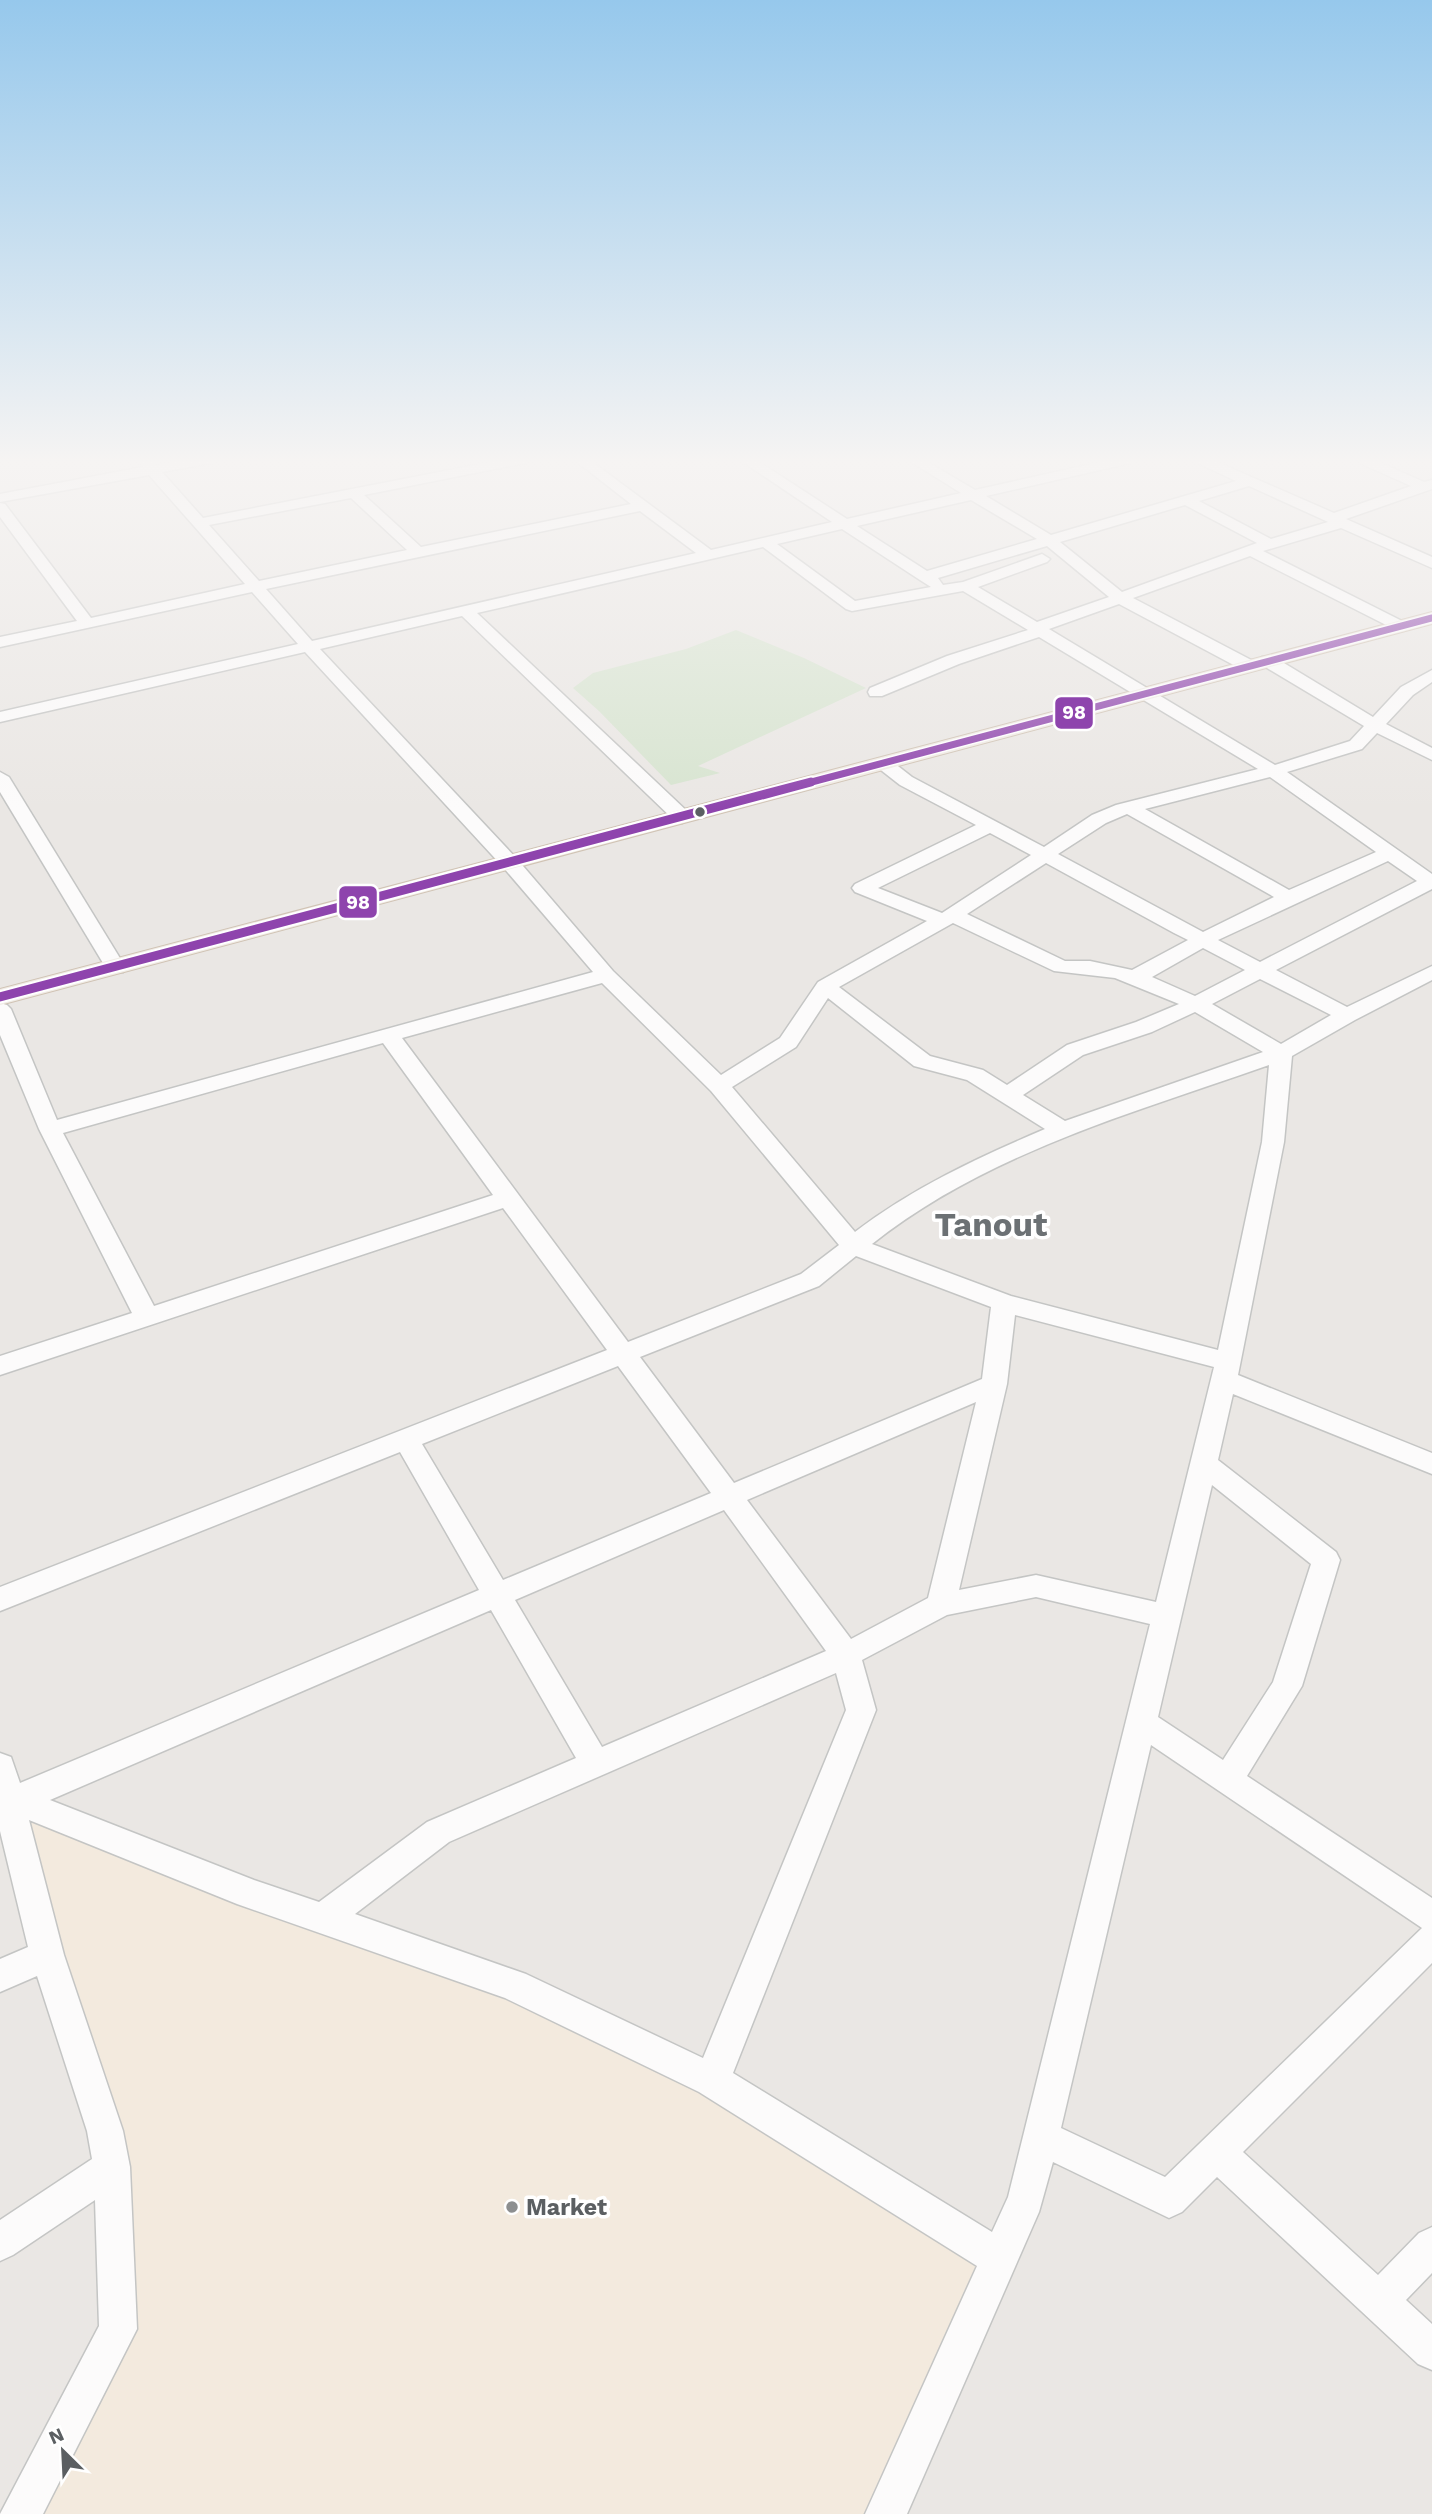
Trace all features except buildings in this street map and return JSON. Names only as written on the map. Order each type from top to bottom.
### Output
[{"type":"main road","points":[[0,997],[1432,618]]},
{"type":"street","points":[[51,575],[87,623]]},
{"type":"street","points":[[246,575],[309,647],[510,863],[606,975],[719,1086],[853,1246],[1004,1303],[1226,1371],[1432,1464]]},
{"type":"street","points":[[0,642],[307,575]]},
{"type":"street","points":[[0,717],[621,575]]},
{"type":"street","points":[[810,575],[852,606],[966,586],[996,575]]},
{"type":"street","points":[[922,575],[946,590]]},
{"type":"street","points":[[925,577],[931,575]]},
{"type":"street","points":[[1091,575],[1120,598],[1259,664],[1432,755]]},
{"type":"street","points":[[876,692],[953,660],[1183,575]]},
{"type":"street","points":[[1299,575],[1400,626]]},
{"type":"street","points":[[966,586],[1273,771],[1431,882],[1196,1004],[1144,1027],[1074,1050],[1008,1096]]},
{"type":"street","points":[[467,611],[682,817]]},
{"type":"street","points":[[719,1086],[788,1042],[825,986],[947,917],[1112,812],[1273,771],[1356,745],[1407,691],[1432,675]]},
{"type":"street","points":[[883,763],[906,781],[1204,938],[1258,970],[1348,1015]]},
{"type":"street","points":[[0,777],[9,811],[116,968]]},
{"type":"street","points":[[1130,808],[1287,897]]},
{"type":"street","points":[[991,825],[862,888],[947,917],[1061,967],[1079,965],[1134,978],[1196,1004],[1281,1053]]},
{"type":"street","points":[[1134,978],[1204,938],[1287,897],[1390,853]]},
{"type":"street","points":[[0,1599],[810,1280],[894,1214],[999,1157],[1063,1130],[1281,1053],[1432,972]]},
{"type":"street","points":[[50,1129],[606,975]]},
{"type":"street","points":[[825,986],[922,1062],[975,1075],[1063,1130]]},
{"type":"street","points":[[0,1009],[50,1129],[147,1318]]},
{"type":"street","points":[[388,1035],[846,1655],[861,1710],[712,2080]]},
{"type":"street","points":[[886,2514],[1026,2199],[1226,1371],[1273,1142],[1281,1053]]},
{"type":"street","points":[[0,1366],[508,1198]]},
{"type":"street","points":[[941,1605],[994,1384],[1004,1303]]},
{"type":"street","points":[[4,1785],[496,1593],[729,1498],[994,1384]]},
{"type":"street","points":[[406,1440],[595,1763]]},
{"type":"street","points":[[1204,1464],[1326,1560],[1287,1686],[1228,1780]]},
{"type":"street","points":[[323,1919],[438,1832],[846,1655],[941,1605],[1036,1586],[1167,1616]]},
{"type":"street","points":[[1141,1722],[1432,1917]]},
{"type":"street","points":[[4,1785],[30,1806],[237,1888],[514,1985],[712,2080],[1000,2259]]},
{"type":"street","points":[[4,1785],[47,1955],[105,2131],[112,2167],[118,2329],[21,2514]]},
{"type":"street","points":[[1041,2137],[1169,2199],[1432,1940]]},
{"type":"street","points":[[0,1976],[47,1955]]},
{"type":"street","points":[[1216,2152],[1432,2350]]},
{"type":"street","points":[[0,2242],[112,2167]]},
{"type":"street","points":[[1379,2301],[1432,2246]]},
{"type":"shaded area","name":"Market","points":[[24,1811],[528,1992],[1000,2259],[886,2514],[15,2514],[119,2330],[115,2156]]},
{"type":"green space","points":[[736,630],[804,658],[866,688],[698,766],[720,773],[671,785],[573,688],[593,673],[686,649]]},
{"type":"transit line","name":"98","points":[[0,997],[1432,618]]},
{"type":"place","name":"Market","points":[[512,2207]]},
{"type":"district","name":"Tanout","points":[[991,1224]]}]
